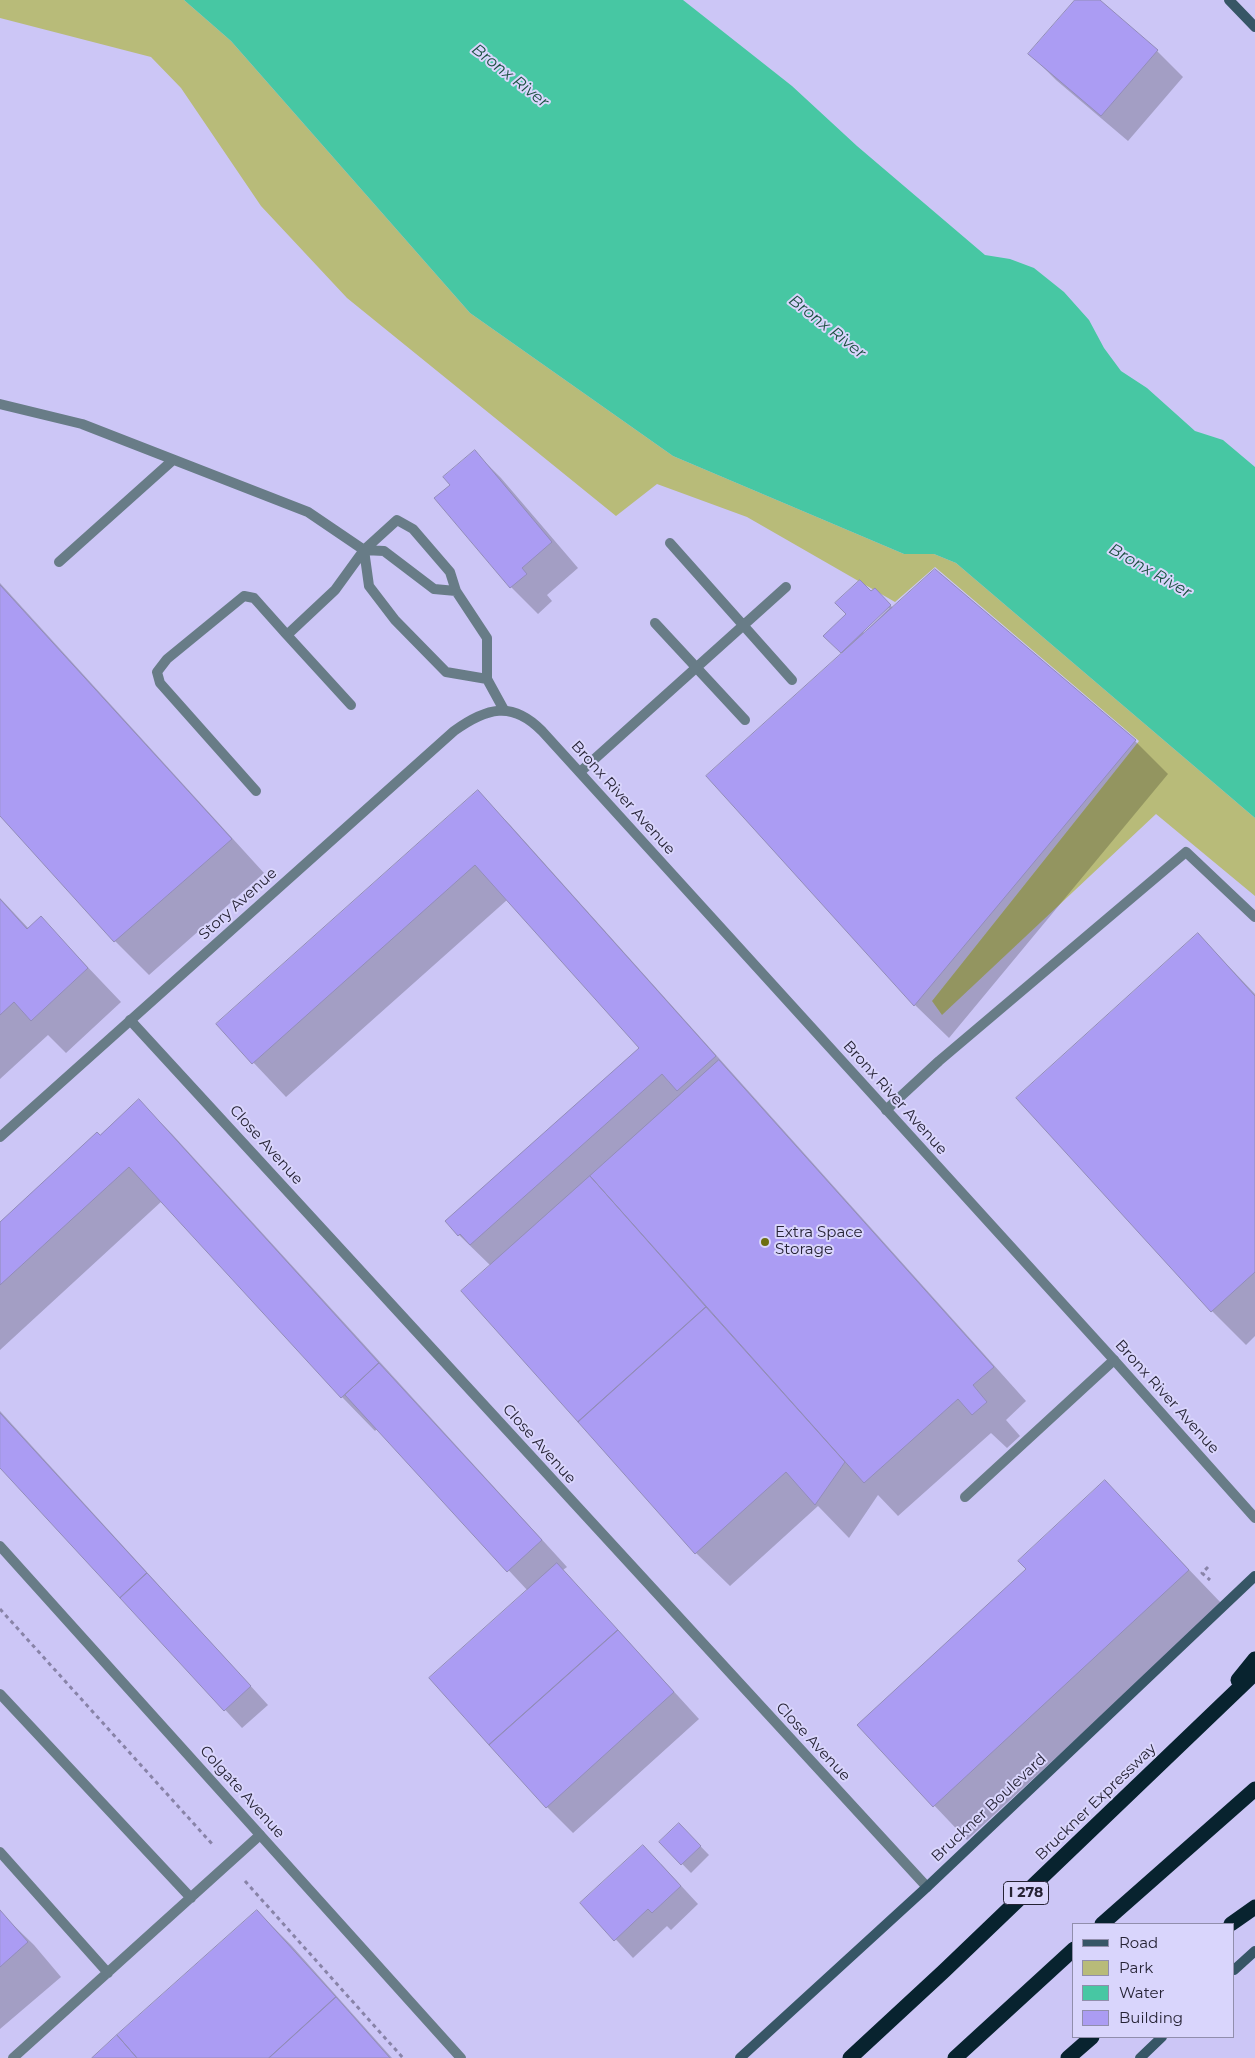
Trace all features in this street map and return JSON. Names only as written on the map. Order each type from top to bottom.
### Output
[{"type":"highway","points":[[1201,1726],[1255,1659]]},
{"type":"highway","name":"Bruckner Expressway","points":[[850,2058],[951,1965],[1255,1673]]},
{"type":"highway","points":[[1103,1923],[1255,1790]]},
{"type":"highway","points":[[1232,1923],[1255,1907]]},
{"type":"highway","points":[[955,2058],[1072,1951]]},
{"type":"highway","points":[[1068,2058],[1091,2038]]},
{"type":"main road","points":[[1229,0],[1255,27]]},
{"type":"main road","name":"Bruckner Boulevard","points":[[740,2058],[927,1887],[1255,1576]]},
{"type":"main road","points":[[1235,1969],[1255,1951]]},
{"type":"main road","points":[[1140,2058],[1161,2038]]},
{"type":"street","points":[[0,404],[82,424],[308,512],[364,550],[384,550],[434,589],[456,591]]},
{"type":"street","points":[[59,562],[173,460]]},
{"type":"street","points":[[287,634],[335,590],[364,550],[397,520],[413,529],[450,572],[456,591],[487,638],[487,679],[504,710]]},
{"type":"street","points":[[670,543],[792,680]]},
{"type":"street","points":[[364,550],[369,586],[395,620],[446,672],[487,679]]},
{"type":"street","points":[[580,772],[786,587]]},
{"type":"street","points":[[256,791],[160,683],[157,672],[167,659],[244,596],[254,598],[351,705]]},
{"type":"street","points":[[655,623],[745,720]]},
{"type":"street","name":"Bronx River Avenue","points":[[504,710],[521,714],[536,724],[1114,1360],[1255,1518]]},
{"type":"street","name":"Story Avenue","points":[[0,1137],[454,731],[469,720],[484,713],[504,710]]},
{"type":"street","points":[[886,1110],[939,1061],[1186,852],[1255,917]]},
{"type":"street","name":"Close Avenue","points":[[130,1020],[927,1887]]},
{"type":"street","points":[[965,1497],[1114,1360]]},
{"type":"street","name":"Colgate Avenue","points":[[0,1546],[461,2058]]},
{"type":"street","points":[[0,1694],[191,1898]]},
{"type":"street","points":[[13,2058],[260,1835]]},
{"type":"street","points":[[0,1852],[108,1973]]},
{"type":"path","points":[[1208,1567],[1202,1573],[1210,1580]]},
{"type":"path","points":[[0,1609],[403,2058]]},
{"type":"green space","points":[[0,0],[184,0],[231,41],[470,313],[673,456],[904,554],[934,554],[956,563],[1255,818],[1255,896],[1156,814],[942,1015],[932,1001],[1139,741],[935,567],[895,602],[747,517],[657,484],[616,516],[347,298],[261,206],[181,88],[151,57],[0,18]]},
{"type":"water","name":"Bronx River","points":[[184,0],[683,0],[792,86],[857,146],[985,255],[1010,259],[1034,268],[1064,292],[1089,320],[1104,348],[1121,371],[1147,388],[1195,431],[1223,440],[1255,467],[1255,818],[956,563],[934,554],[904,554],[673,456],[470,313],[231,41]]},
{"type":"building","points":[[1075,0],[1100,0],[1158,50],[1101,116],[1028,54]]},
{"type":"building","points":[[475,450],[552,542],[522,568],[527,574],[510,588],[434,498],[450,485],[443,477]]},
{"type":"building","points":[[935,569],[1136,740],[914,1006],[706,776]]},
{"type":"building","points":[[860,580],[871,591],[875,588],[891,605],[841,653],[823,636],[846,614],[835,603]]},
{"type":"building","points":[[0,585],[232,839],[114,942],[0,816]]},
{"type":"building","points":[[478,790],[716,1056],[677,1091],[662,1074],[470,1245],[460,1234],[458,1236],[445,1221],[639,1048],[475,865],[252,1064],[216,1024]]},
{"type":"building","points":[[0,899],[27,929],[41,916],[88,968],[31,1021],[14,1002],[0,1015]]},
{"type":"building","points":[[1198,933],[1255,996],[1255,1272],[1211,1312],[1016,1098]]},
{"type":"building","name":"Extra Space Storage","points":[[719,1060],[994,1367],[973,1385],[987,1402],[972,1415],[958,1399],[864,1483],[590,1176]]},
{"type":"building","points":[[139,1099],[379,1363],[341,1398],[129,1167],[0,1285],[0,1222],[97,1132],[100,1135]]},
{"type":"building","points":[[590,1176],[706,1307],[578,1422],[461,1291]]},
{"type":"building","points":[[706,1307],[845,1462],[815,1505],[786,1472],[695,1554],[578,1422]]},
{"type":"building","points":[[379,1363],[542,1540],[507,1572],[345,1395]]},
{"type":"building","points":[[0,1413],[147,1573],[120,1598],[0,1468]]},
{"type":"building","points":[[1105,1480],[1189,1570],[933,1807],[857,1725],[1026,1569],[1018,1561]]},
{"type":"building","points":[[557,1563],[618,1630],[489,1745],[429,1678]]},
{"type":"building","points":[[147,1573],[251,1686],[224,1711],[120,1598]]},
{"type":"building","points":[[618,1630],[674,1692],[546,1808],[489,1745]]},
{"type":"building","points":[[679,1823],[701,1846],[681,1865],[659,1842]]},
{"type":"building","points":[[643,1845],[681,1886],[652,1913],[648,1909],[614,1941],[580,1903]]},
{"type":"building","points":[[0,1910],[28,1942],[0,1967]]},
{"type":"building","points":[[257,1910],[336,1997],[269,2058],[137,2058],[117,2035]]},
{"type":"building","points":[[336,1997],[390,2058],[269,2058]]},
{"type":"building","points":[[117,2035],[137,2058],[92,2058]]},
{"type":"place","name":"Extra Space Storage","points":[[765,1242]]}]
